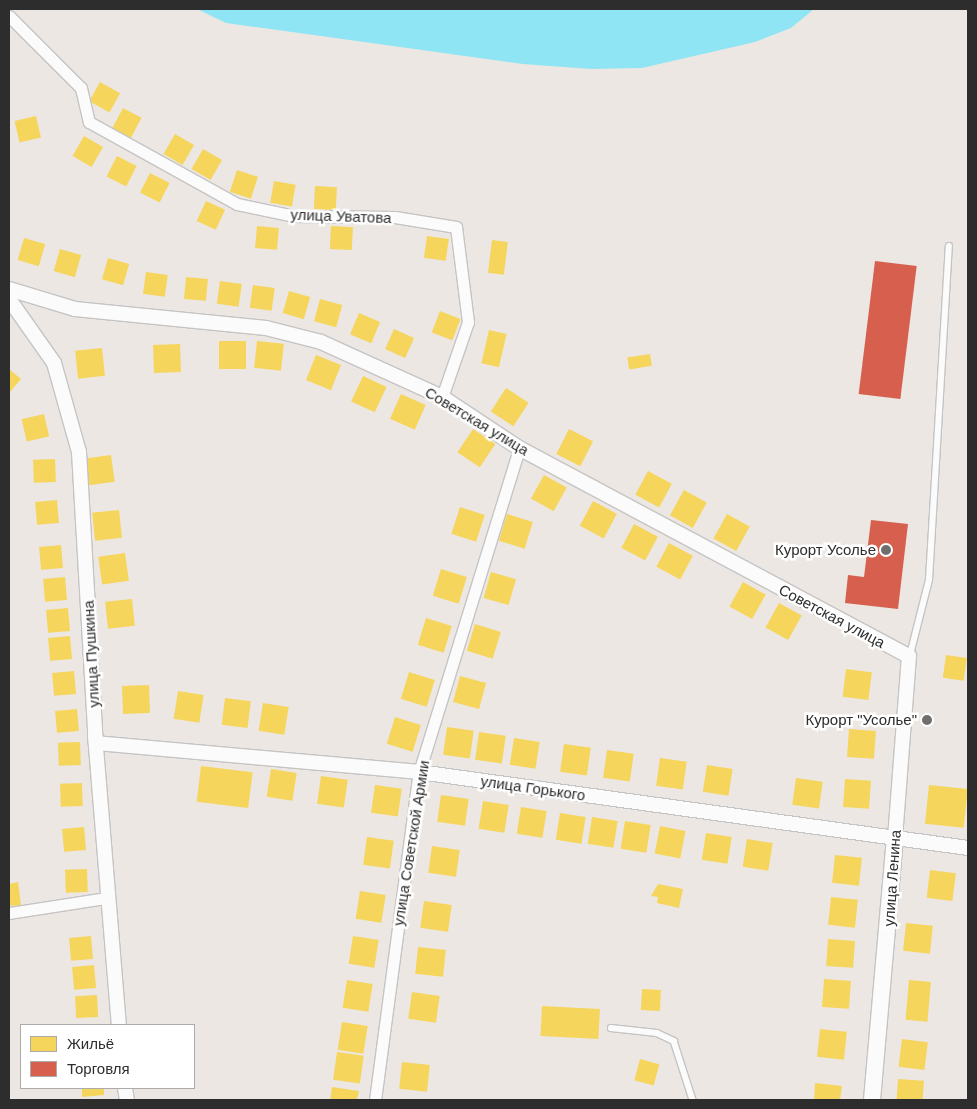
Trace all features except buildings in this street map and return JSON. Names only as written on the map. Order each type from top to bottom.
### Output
[{"type":"main road","name":"улица Ленина","points":[[872,1100],[895,839]]},
{"type":"street","name":"улица Уватова","points":[[9,16],[81,88],[89,122],[238,204],[294,216],[395,217],[456,227],[468,322],[442,397]]},
{"type":"street","name":"Советская улица","points":[[9,289],[75,309],[266,328],[321,342],[442,397],[519,448],[909,656]]},
{"type":"street","name":"улица Пушкина","points":[[9,299],[49,355],[79,452],[106,898],[119,1024]]},
{"type":"street","name":"улица Советской Армии","points":[[375,1100],[419,772],[519,448]]},
{"type":"street","name":"улица Ленина","points":[[895,839],[909,656]]},
{"type":"street","name":"улица Горького","points":[[96,743],[419,772],[968,848]]},
{"type":"street","points":[[9,913],[106,898]]},
{"type":"lane","points":[[909,656],[930,580],[949,248]]},
{"type":"lane","points":[[611,1028],[658,1033],[674,1041],[693,1100]]},
{"type":"water","points":[[197,9],[814,9],[791,28],[755,42],[642,68],[591,69],[523,64],[226,23]]},
{"type":"place","name":"Курорт Усолье","points":[[886,550]]},
{"type":"place","name":"Курорт \"Усолье\"","points":[[927,720]]}]
